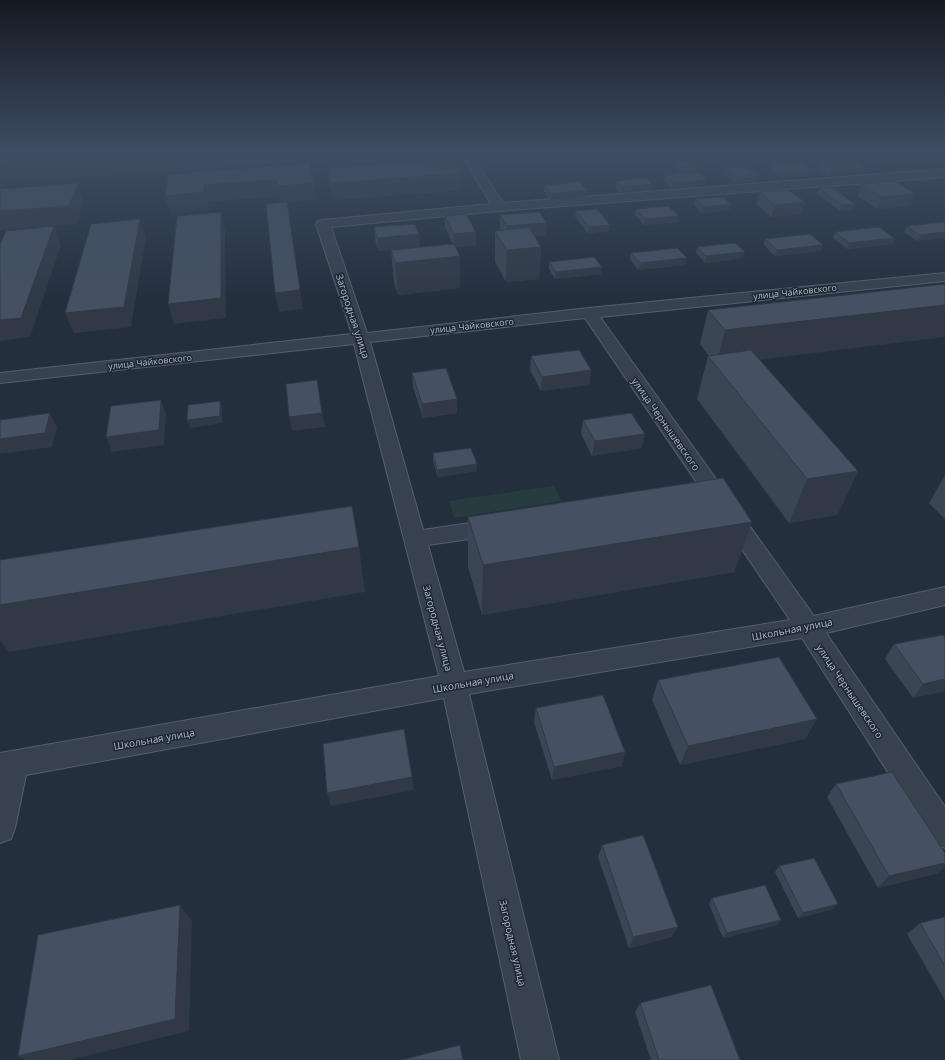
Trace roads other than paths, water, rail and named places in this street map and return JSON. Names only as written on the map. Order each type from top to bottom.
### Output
[{"type":"street","points":[[496,201],[499,207],[572,201]]},
{"type":"street","name":"Загородная улица","points":[[499,207],[323,224],[361,338],[454,685],[540,1060]]},
{"type":"street","name":"улица Чайковского","points":[[0,378],[589,313],[945,277]]},
{"type":"street","name":"улица Чернышевского","points":[[589,313],[808,627],[945,833]]},
{"type":"street","points":[[691,497],[714,493]]},
{"type":"street","points":[[415,539],[517,524]]},
{"type":"street","name":"Школьная улица","points":[[7,765],[454,685],[808,627],[945,596]]},
{"type":"street","points":[[0,828],[7,765]]}]
